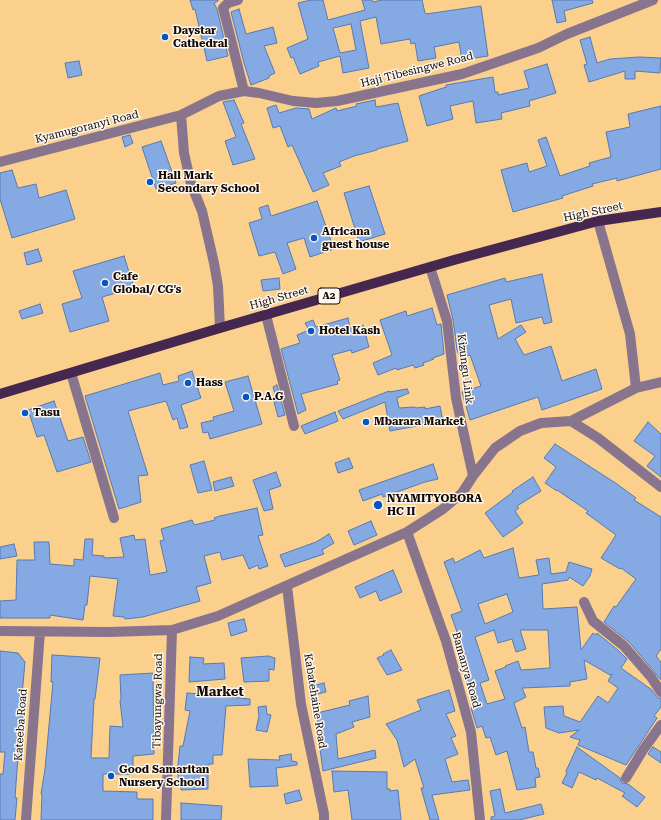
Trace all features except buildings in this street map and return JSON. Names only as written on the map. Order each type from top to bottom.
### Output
[{"type":"main road","name":"High Street","points":[[0,394],[430,266],[598,221],[661,212]]},
{"type":"street","points":[[238,0],[228,3],[223,8],[244,91]]},
{"type":"street","name":"Haji Tibesingwe Road","points":[[181,115],[219,96],[244,91],[259,92],[293,101],[316,104],[337,102],[462,74],[538,48],[567,34],[654,0]]},
{"type":"street","points":[[181,115],[184,153],[191,184],[202,211],[214,263],[218,286],[220,328]]},
{"type":"street","name":"Kyamugoranyi Road","points":[[0,162],[181,115]]},
{"type":"street","points":[[598,221],[630,334],[636,388]]},
{"type":"street","name":"Kizungu Link","points":[[430,266],[447,322],[456,398],[473,476]]},
{"type":"street","points":[[266,315],[294,426]]},
{"type":"street","points":[[71,373],[114,518]]},
{"type":"street","points":[[0,631],[109,632],[172,630],[218,616],[407,532],[443,509],[462,493],[495,448],[520,431],[541,422],[571,421],[636,388],[661,382]]},
{"type":"street","points":[[571,421],[598,438],[661,487]]},
{"type":"street","name":"Bamanya Road","points":[[407,532],[446,641],[471,732],[480,820]]},
{"type":"street","name":"Kabatehaine Road","points":[[287,586],[301,704],[324,820]]},
{"type":"street","points":[[584,602],[593,621],[624,646],[651,677],[661,692]]},
{"type":"street","name":"Tibayungwa Road","points":[[166,820],[172,630]]},
{"type":"street","name":"Kateeba Road","points":[[26,820],[40,632]]},
{"type":"street","points":[[626,778],[643,750],[661,725]]},
{"type":"place","name":"Daystar Cathedral","points":[[165,37]]},
{"type":"place","name":"Hall Mark Secondary School","points":[[150,182]]},
{"type":"place","name":"Africana guest house","points":[[314,238]]},
{"type":"place","name":"Cafe Global/ CG's","points":[[105,283]]},
{"type":"place","name":"Hotel Kash","points":[[311,331]]},
{"type":"place","name":"Hass","points":[[188,383]]},
{"type":"place","name":"P.A.G","points":[[246,397]]},
{"type":"place","name":"Tasu","points":[[25,413]]},
{"type":"place","name":"Mbarara Market","points":[[366,422]]},
{"type":"place","name":"NYAMITYOBORA HC II","points":[[378,505]]},
{"type":"place","name":"Good Samaritan Nursery School","points":[[111,776]]},
{"type":"district","name":"Market","points":[[220,692]]}]
